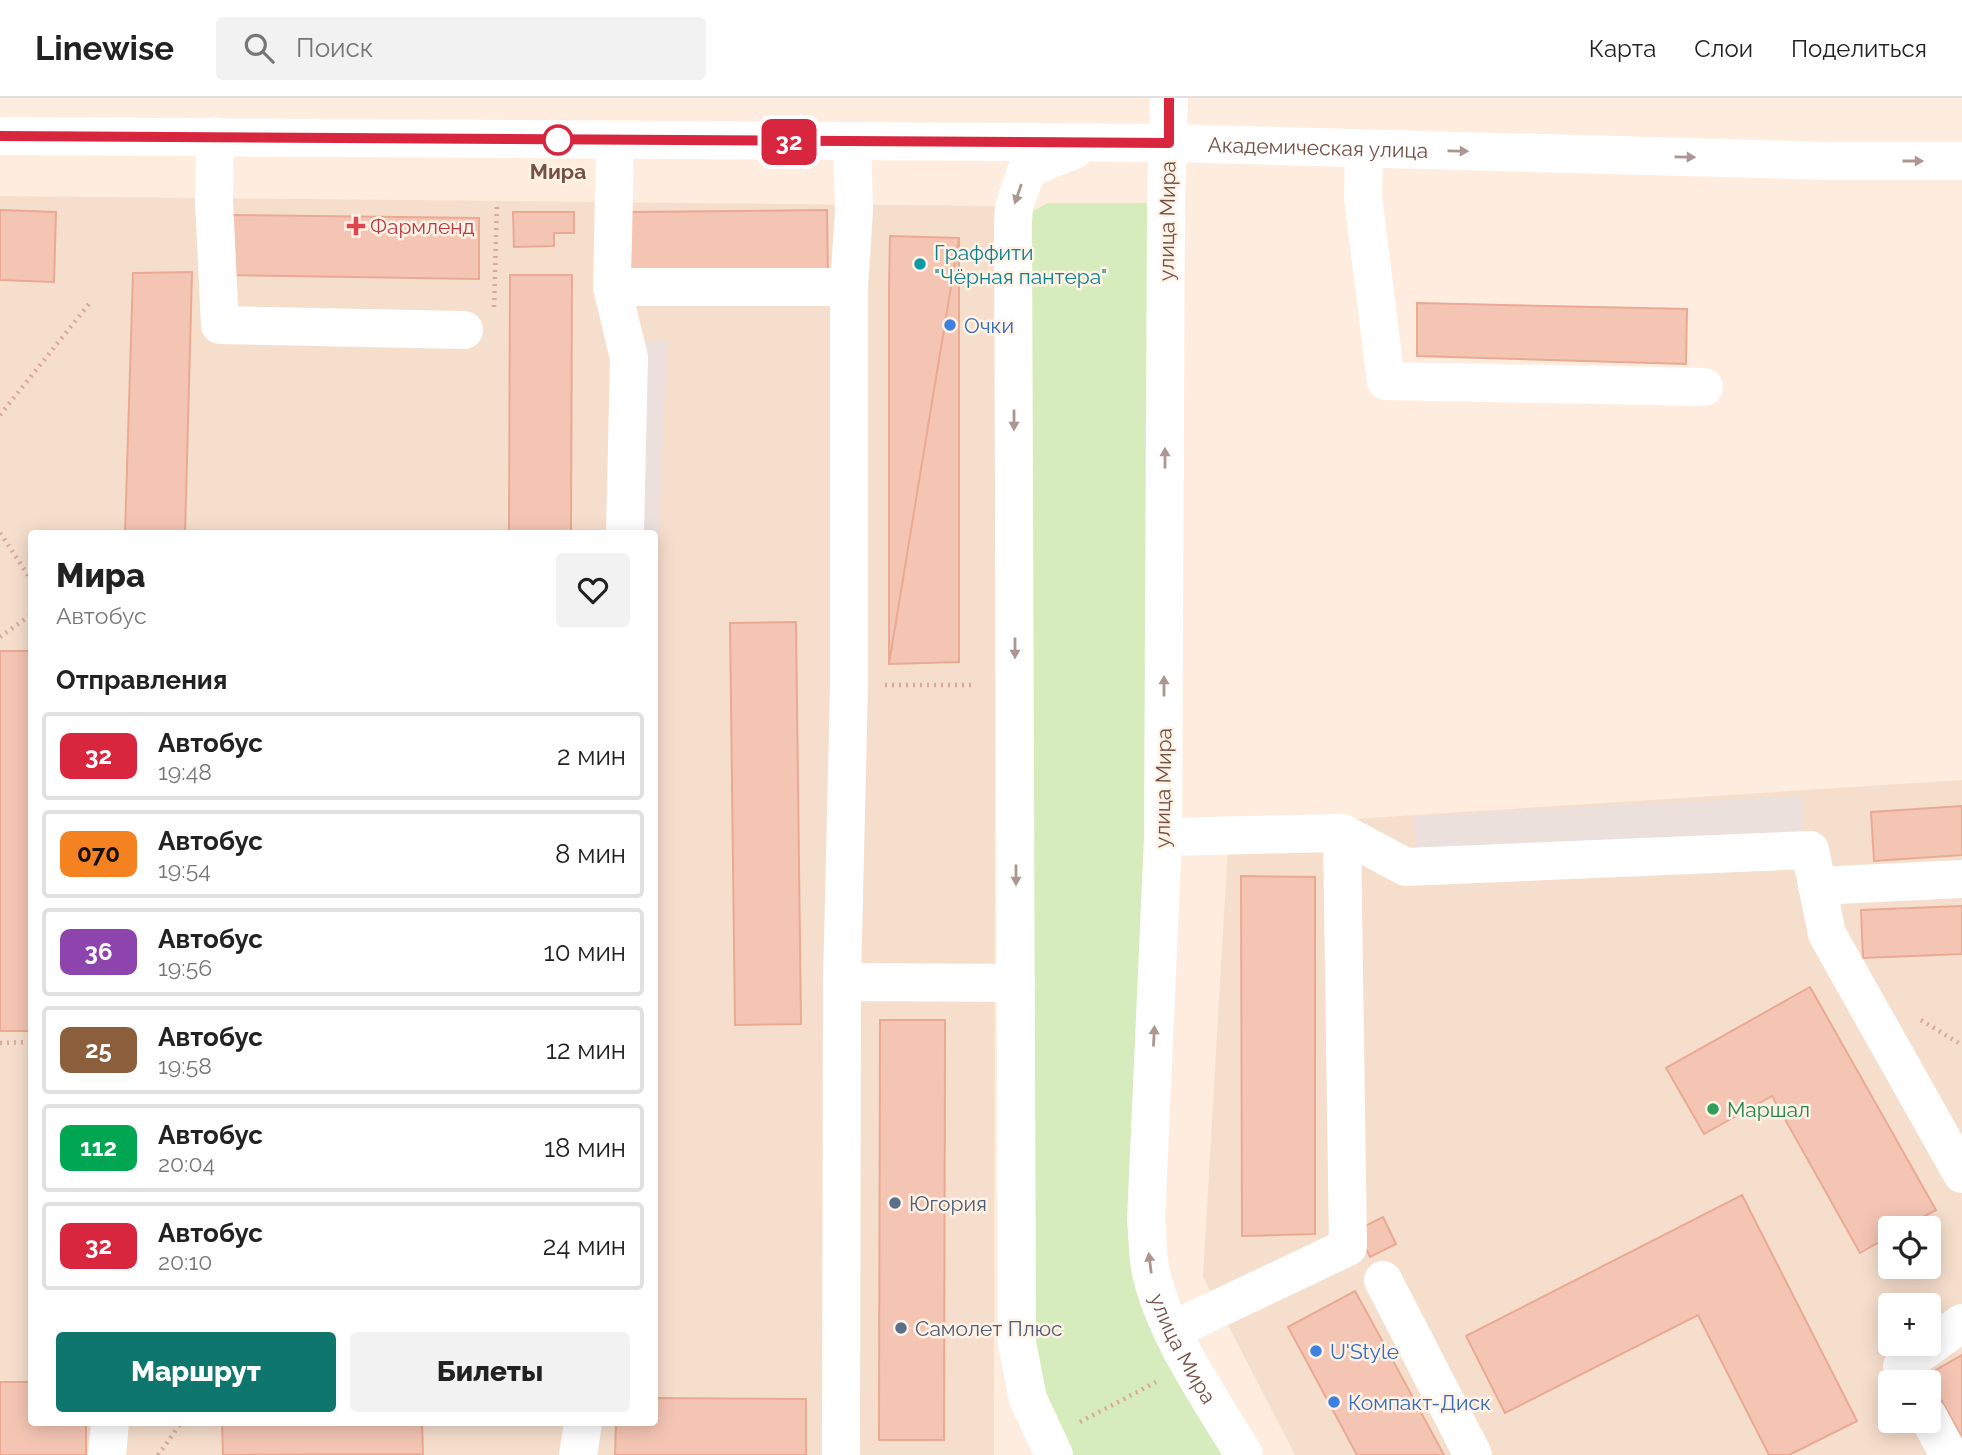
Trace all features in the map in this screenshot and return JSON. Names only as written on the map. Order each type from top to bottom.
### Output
[{"type":"street","name":"улица Мира","points":[[1169,98],[1166,204],[1163,837],[1146,1220],[1151,1272],[1162,1308],[1244,1455]]},
{"type":"street","name":"Академическая улица","points":[[0,136],[1169,143],[1833,161],[1962,161]]},
{"type":"street","points":[[215,136],[214,201],[220,325],[464,330]]},
{"type":"street","points":[[615,141],[612,287],[629,358],[625,530]]},
{"type":"street","points":[[841,1455],[842,982],[849,685],[849,286],[854,211],[852,142]]},
{"type":"street","points":[[1040,1450],[1017,1343],[1014,207],[1027,169],[1089,144]]},
{"type":"street","points":[[1364,149],[1363,197],[1386,381],[1704,387]]},
{"type":"street","points":[[612,287],[849,286]]},
{"type":"street","points":[[1163,837],[1342,833],[1406,867],[1810,850],[1827,934],[1962,1174]]},
{"type":"street","points":[[1182,1347],[1348,1247],[1342,833]]},
{"type":"street","points":[[1817,886],[1962,879]]},
{"type":"street","points":[[842,982],[1016,984]]},
{"type":"street","points":[[1383,1280],[1473,1455]]},
{"type":"street","points":[[1904,1370],[1902,1366],[1962,1323]]},
{"type":"street","points":[[107,1455],[110,1426]]},
{"type":"street","points":[[578,1455],[583,1426]]},
{"type":"street","points":[[1938,1433],[1950,1455]]},
{"type":"path","points":[[464,330],[494,309],[497,203]]},
{"type":"path","points":[[0,415],[89,304]]},
{"type":"path","points":[[0,533],[28,575]]},
{"type":"path","points":[[0,637],[28,617]]},
{"type":"path","points":[[849,685],[973,685]]},
{"type":"path","points":[[0,1043],[28,1042]]},
{"type":"path","points":[[1040,1450],[1182,1347]]},
{"type":"path","points":[[158,1455],[179,1426]]},
{"type":"shaded area","points":[[0,196],[996,206],[994,1455],[0,1455]]},
{"type":"shaded area","points":[[642,341],[667,342],[658,560],[658,530],[633,530]]},
{"type":"shaded area","points":[[1962,780],[1962,1455],[1295,1455],[1203,1277],[1229,827]]},
{"type":"shaded area","points":[[1802,796],[1804,838],[1417,858],[1414,816]]},
{"type":"green space","points":[[1048,203],[1166,203],[1146,1220],[1244,1455],[1054,1455],[1028,1399],[1013,222]]},
{"type":"building","points":[[0,210],[56,212],[54,282],[0,280]]},
{"type":"building","points":[[827,210],[828,275],[631,277],[630,212]]},
{"type":"building","points":[[513,212],[574,212],[574,233],[554,233],[554,246],[514,247]]},
{"type":"building","points":[[229,215],[479,218],[479,279],[228,275]]},
{"type":"building","points":[[890,236],[959,238],[889,664],[889,289]]},
{"type":"building","points":[[959,238],[959,662],[889,664]]},
{"type":"building","points":[[192,272],[185,530],[125,530],[133,273]]},
{"type":"building","points":[[510,275],[572,275],[571,530],[509,530]]},
{"type":"building","points":[[1417,303],[1687,309],[1686,364],[1417,356]]},
{"type":"building","points":[[796,622],[801,1024],[735,1025],[730,623]]},
{"type":"building","points":[[0,651],[28,651],[28,1031],[0,1031]]},
{"type":"building","points":[[1962,806],[1962,855],[1874,861],[1871,812]]},
{"type":"building","points":[[1241,876],[1315,877],[1315,1234],[1242,1236]]},
{"type":"building","points":[[1962,906],[1962,954],[1863,958],[1861,910]]},
{"type":"building","points":[[1810,987],[1936,1210],[1925,1216],[1878,1216],[1878,1243],[1860,1253],[1772,1096],[1704,1134],[1666,1068]]},
{"type":"building","points":[[880,1020],[945,1020],[944,1440],[879,1440]]},
{"type":"building","points":[[1742,1195],[1857,1421],[1789,1455],[1769,1455],[1698,1315],[1505,1413],[1466,1336]]},
{"type":"building","points":[[1383,1217],[1396,1244],[1370,1257],[1357,1230]]},
{"type":"building","points":[[1355,1291],[1444,1455],[1357,1455],[1288,1327]]},
{"type":"building","points":[[1962,1355],[1962,1437],[1941,1400],[1941,1370],[1936,1370]]},
{"type":"building","points":[[0,1382],[28,1382],[28,1426],[86,1426],[86,1455],[0,1455]]},
{"type":"building","points":[[658,1398],[806,1399],[806,1455],[615,1455],[616,1426],[658,1426]]},
{"type":"building","points":[[222,1426],[422,1426],[423,1454],[223,1455]]},
{"type":"bus line","name":"32","points":[[0,136],[1169,143],[1169,98]]},
{"type":"place","name":"Мира","points":[[558,140]]},
{"type":"place","name":"Фармленд","points":[[356,226]]},
{"type":"place","name":"Граффити \"Чёрная пантера\"","points":[[920,264]]},
{"type":"place","name":"Очки","points":[[950,325]]},
{"type":"place","name":"Маршал","points":[[1713,1109]]},
{"type":"place","name":"Югория","points":[[895,1203]]},
{"type":"place","name":"Самолет Плюс","points":[[901,1328]]},
{"type":"place","name":"U'Style","points":[[1316,1351]]},
{"type":"place","name":"Компакт-Диск","points":[[1334,1402]]}]
